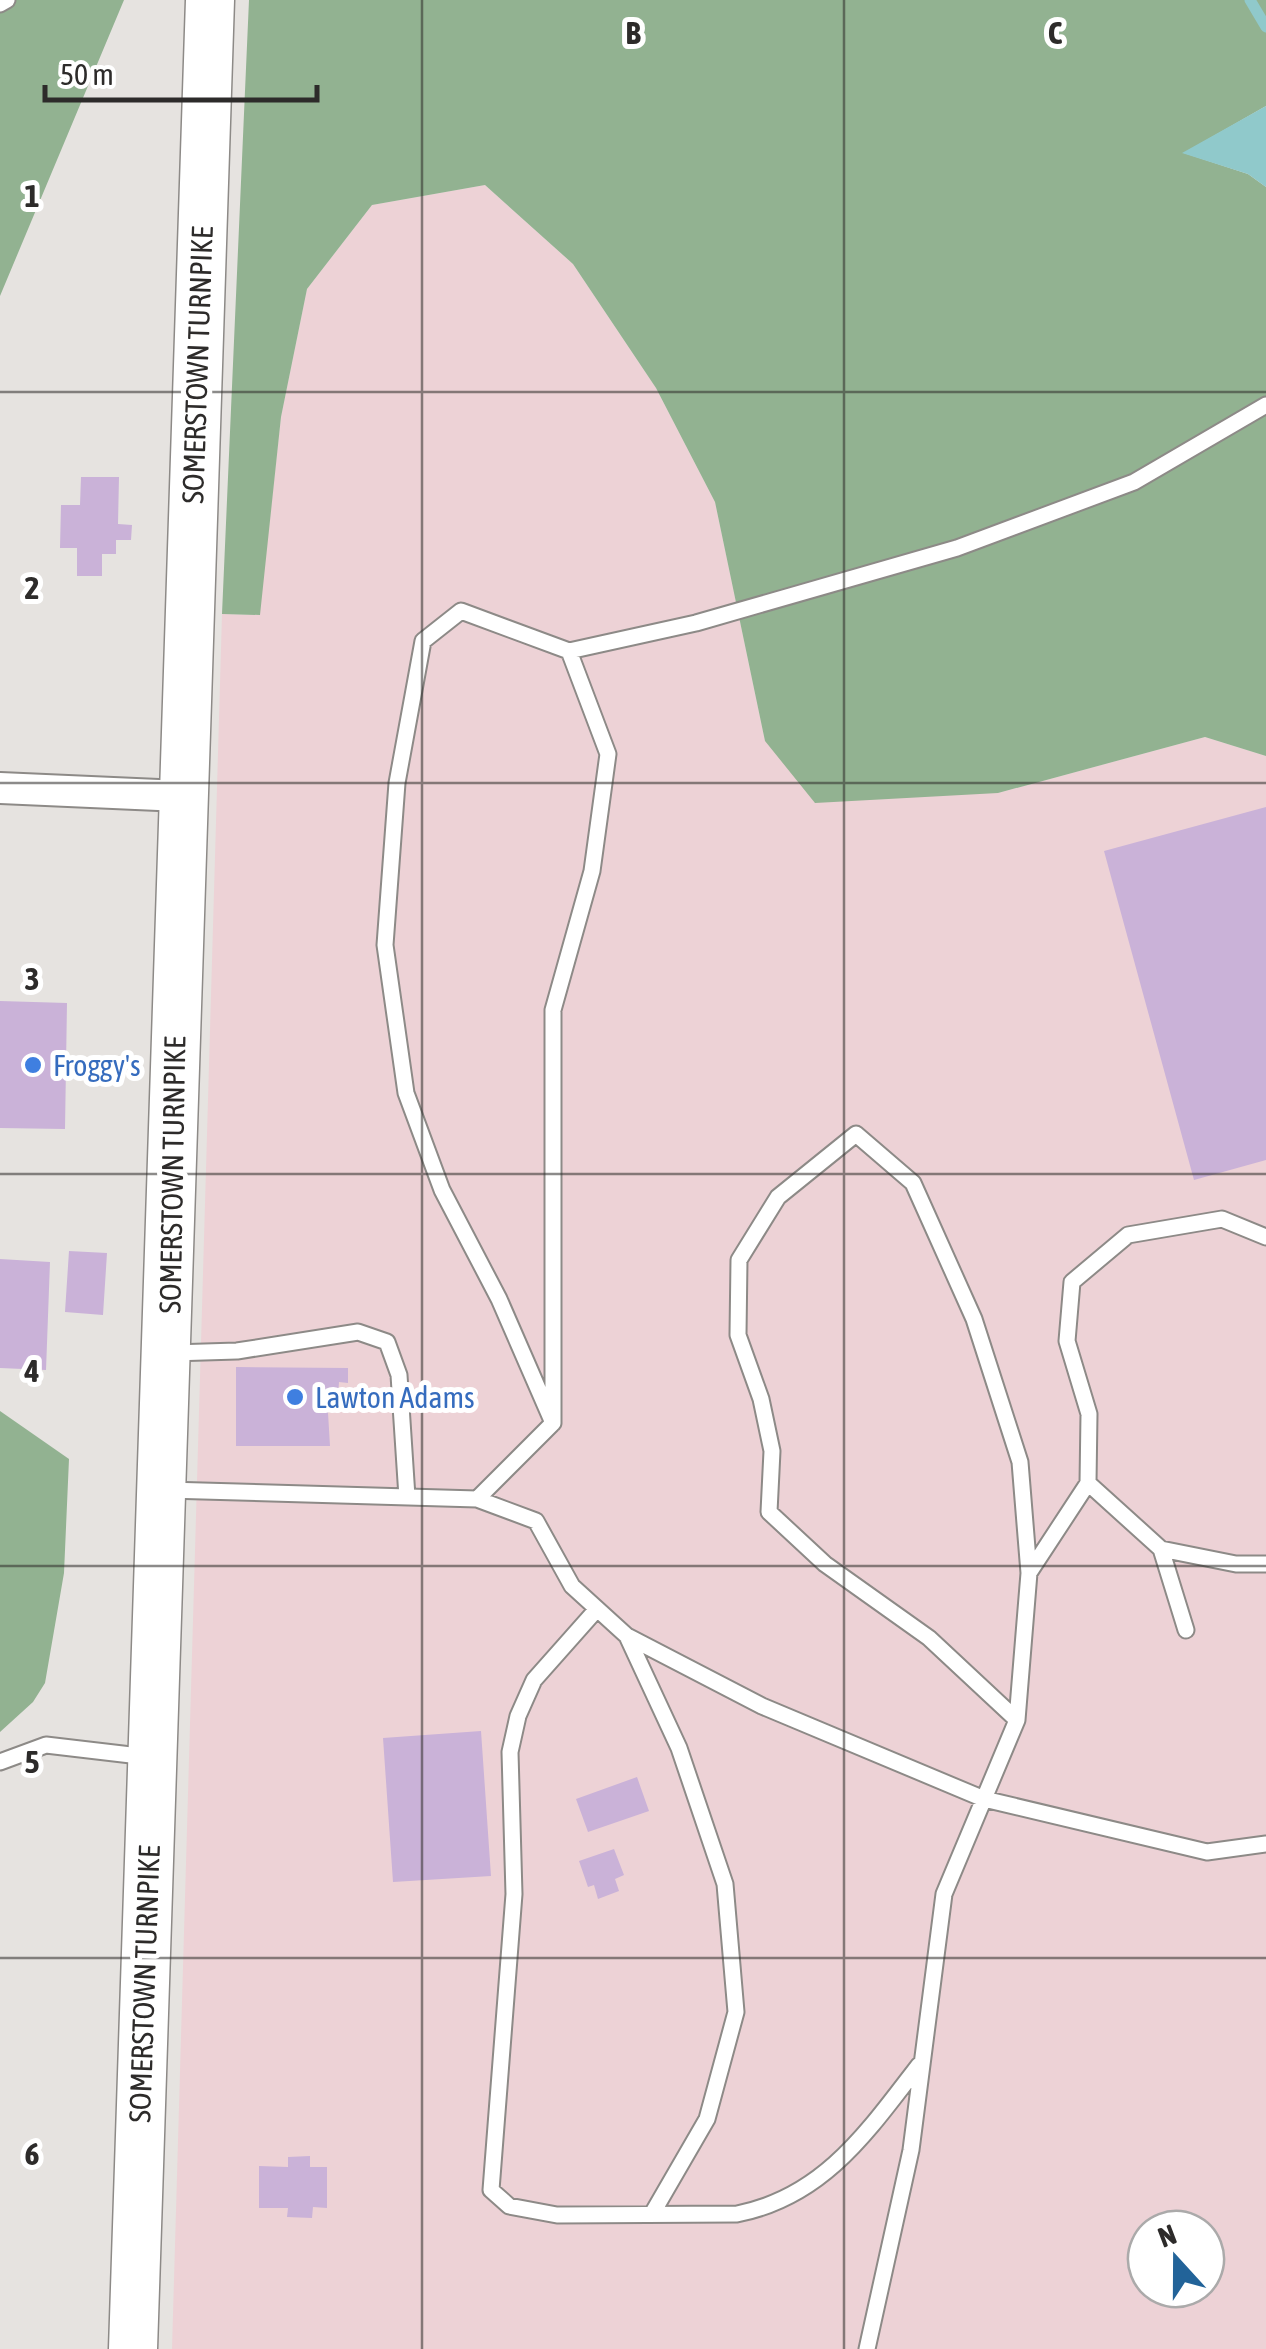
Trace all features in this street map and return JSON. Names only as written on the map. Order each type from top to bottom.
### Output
[{"type":"main road","name":"SOMERSTOWN TURNPIKE","points":[[133,2349],[210,0]]},
{"type":"street","points":[[0,788],[182,796]]},
{"type":"lane","points":[[0,4],[6,0]]},
{"type":"lane","points":[[552,1423],[499,1299],[442,1190],[406,1093],[384,945],[397,783],[423,640],[461,612],[569,651],[696,623],[957,548],[1134,482],[1266,405]]},
{"type":"lane","points":[[477,1499],[552,1423],[553,1010],[592,872],[608,754],[569,651]]},
{"type":"lane","points":[[867,2349],[911,2150],[944,1894],[1017,1720],[1029,1573],[1020,1462],[974,1319],[913,1183],[856,1134],[778,1197],[739,1260],[738,1335],[761,1399],[772,1451],[769,1512],[826,1564],[928,1638],[1017,1720]]},
{"type":"lane","points":[[1029,1573],[1088,1483],[1089,1414],[1068,1342],[1072,1282],[1128,1236],[1222,1219],[1266,1237]]},
{"type":"lane","points":[[168,1353],[237,1351],[358,1332],[387,1342],[398,1376],[407,1497]]},
{"type":"lane","points":[[1088,1483],[1160,1549],[1186,1630]]},
{"type":"lane","points":[[163,1490],[477,1499],[536,1521],[572,1586],[627,1636],[762,1706],[984,1798],[1207,1852],[1266,1844]]},
{"type":"lane","points":[[1160,1549],[1236,1564],[1266,1564]]},
{"type":"lane","points":[[597,1609],[534,1680],[518,1716],[510,1752],[514,1894],[491,2190],[509,2206],[557,2215],[738,2214],[794,2198],[845,2156],[921,2063]]},
{"type":"lane","points":[[627,1636],[679,1748],[725,1884],[736,2012],[707,2118],[652,2214]]},
{"type":"lane","points":[[0,1762],[46,1744],[152,1758]]},
{"type":"shaded area","points":[[485,185],[573,264],[656,388],[715,502],[765,741],[998,793],[1205,737],[1266,756],[1266,2349],[172,2349],[222,614],[259,615],[281,417],[307,289],[372,205]]},
{"type":"green space","points":[[0,0],[124,0],[0,296]]},
{"type":"green space","points":[[249,0],[1266,0],[1266,106],[1184,153],[1248,174],[1266,187],[1266,756],[1205,737],[998,793],[815,803],[765,741],[715,502],[656,388],[573,264],[485,185],[372,205],[307,289],[281,417],[260,615],[222,614]]},
{"type":"green space","points":[[0,1411],[69,1459],[64,1573],[45,1683],[33,1702],[0,1732]]},
{"type":"water","points":[[1266,106],[1266,187],[1248,174],[1182,153]]},
{"type":"building","points":[[81,477],[119,477],[118,524],[132,525],[131,540],[116,540],[116,554],[102,554],[102,576],[77,576],[77,548],[60,548],[61,505],[80,505]]},
{"type":"building","points":[[1266,807],[1266,1160],[1194,1180],[1104,851]]},
{"type":"building","name":"Froggy's","points":[[0,1001],[67,1003],[65,1129],[0,1128]]},
{"type":"building","points":[[69,1251],[107,1253],[103,1315],[65,1312]]},
{"type":"building","points":[[0,1259],[50,1262],[46,1370],[0,1368]]},
{"type":"building","points":[[236,1367],[348,1368],[348,1383],[339,1382],[338,1396],[327,1396],[330,1446],[236,1446]]},
{"type":"building","points":[[481,1731],[491,1876],[393,1882],[383,1738]]},
{"type":"building","points":[[637,1777],[649,1811],[588,1832],[576,1799]]},
{"type":"building","points":[[614,1849],[624,1875],[615,1879],[619,1891],[598,1899],[594,1885],[588,1887],[579,1861]]},
{"type":"building","points":[[310,2156],[310,2167],[327,2167],[327,2208],[313,2207],[312,2218],[287,2217],[288,2208],[259,2208],[259,2166],[288,2167],[288,2157]]},
{"type":"waterway","points":[[1250,0],[1266,27]]},
{"type":"place","name":"Froggy's","points":[[33,1065]]},
{"type":"place","name":"Lawton Adams","points":[[295,1397]]}]
